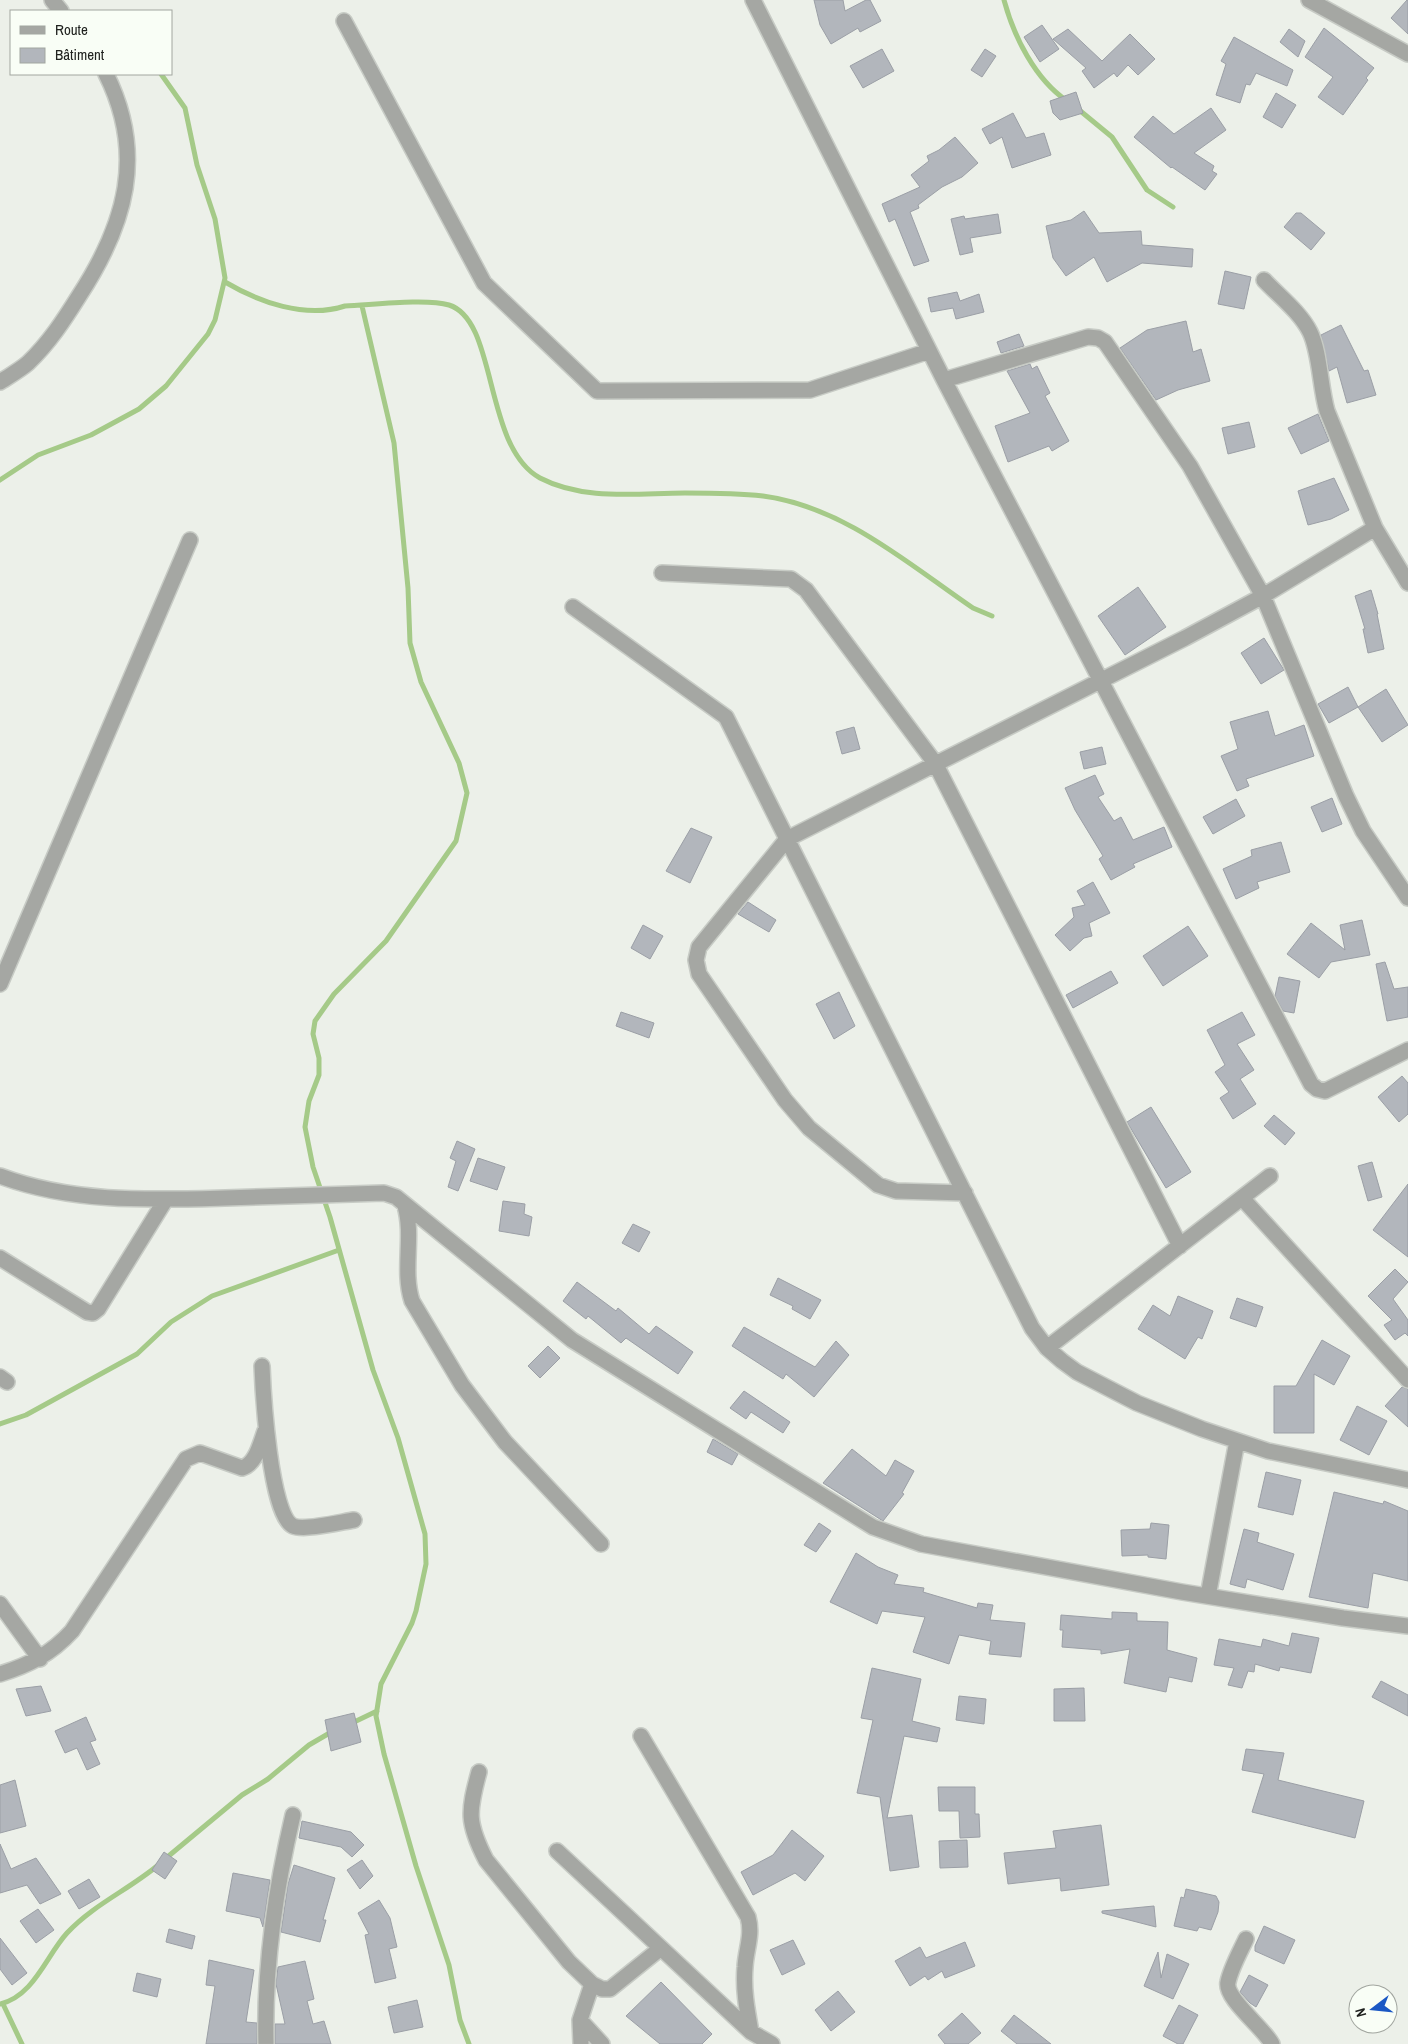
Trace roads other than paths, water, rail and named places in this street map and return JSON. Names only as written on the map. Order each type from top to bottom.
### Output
[{"type":"street","points":[[52,0],[60,10]]},
{"type":"street","points":[[753,0],[929,351],[1311,1084],[1317,1090],[1325,1091],[1408,1050]]},
{"type":"street","points":[[1310,0],[1408,54]]},
{"type":"street","points":[[344,21],[484,283],[597,391],[810,390],[929,351]]},
{"type":"street","points":[[0,382],[28,363],[58,329],[93,274],[114,232],[124,201],[128,168],[125,121],[119,100],[106,75]]},
{"type":"street","points":[[1264,280],[1310,333],[1321,392],[1327,411],[1374,528],[1408,583]]},
{"type":"street","points":[[944,380],[1088,337],[1098,338],[1105,342],[1190,466],[1263,596],[1346,796],[1363,831],[1406,893]]},
{"type":"street","points":[[965,1193],[896,1191],[886,1188],[835,1151],[809,1128],[785,1100],[699,974],[696,960],[699,947],[787,839],[1263,596],[1374,528]]},
{"type":"street","points":[[0,984],[190,540]]},
{"type":"street","points":[[662,573],[791,579],[799,583],[935,763],[1180,1246]]},
{"type":"street","points":[[573,608],[726,717],[1032,1328],[1047,1348],[1076,1372],[1137,1403],[1237,1442],[1268,1451],[1408,1480]]},
{"type":"street","points":[[0,1176],[59,1193],[166,1199],[384,1193],[396,1197],[572,1340],[873,1527],[921,1544],[1208,1596],[1408,1626]]},
{"type":"street","points":[[1047,1348],[1270,1176]]},
{"type":"street","points":[[1242,1198],[1408,1380]]},
{"type":"street","points":[[0,1258],[87,1312],[93,1313],[98,1309],[166,1199]]},
{"type":"street","points":[[405,1206],[409,1219],[408,1288],[412,1301],[462,1385],[505,1442],[601,1544]]},
{"type":"street","points":[[262,1366],[266,1431],[280,1504],[287,1521],[299,1527],[354,1520]]},
{"type":"street","points":[[0,1674],[40,1659],[60,1644],[72,1631],[186,1460],[200,1453],[242,1468],[248,1466],[252,1462],[266,1431]]},
{"type":"street","points":[[1208,1596],[1237,1442]]},
{"type":"street","points":[[0,1604],[40,1659]]},
{"type":"street","points":[[641,1736],[748,1917],[751,1928],[744,1983],[751,2032]]},
{"type":"street","points":[[479,1772],[470,1803],[470,1816],[472,1829],[486,1860],[569,1962],[592,1984],[602,1989],[610,1989],[661,1948]]},
{"type":"street","points":[[266,2044],[266,1992],[272,1921],[278,1876],[293,1815]]},
{"type":"street","points":[[557,1851],[751,2032],[772,2044]]},
{"type":"street","points":[[1246,1939],[1228,1981],[1227,1989],[1231,1996],[1257,2023],[1272,2044]]},
{"type":"street","points":[[581,2044],[580,2020],[592,1984]]},
{"type":"street","points":[[580,2020],[602,2044]]},
{"type":"waterway","points":[[1004,0],[1008,14],[1027,56],[1045,81],[1067,101]]},
{"type":"waterway","points":[[0,480],[38,455],[91,435],[139,409],[166,386],[208,334],[215,320],[225,278],[215,219],[197,165],[185,108],[162,75]]},
{"type":"waterway","points":[[1078,109],[1112,137],[1147,190],[1173,207]]},
{"type":"waterway","points":[[225,282],[267,302],[314,311],[330,310],[345,306],[413,302],[449,305],[465,315],[476,334],[499,414],[509,440],[522,462],[540,478],[574,490],[593,493],[733,494],[763,496],[793,502],[848,524],[874,539],[973,608],[992,616]]},
{"type":"waterway","points":[[362,306],[394,443],[408,588],[410,643],[421,682],[459,763],[467,793],[456,841],[386,941],[334,994],[315,1021],[313,1034],[319,1058],[319,1075],[309,1101],[305,1127],[313,1167],[330,1217],[373,1370],[398,1438],[425,1534],[426,1564],[416,1611],[412,1623],[381,1684],[376,1716],[384,1754],[416,1866],[449,1965],[460,2020],[469,2044]]},
{"type":"waterway","points":[[0,1424],[26,1415],[137,1354],[171,1322],[212,1296],[339,1250]]},
{"type":"waterway","points":[[350,1724],[377,1711]]},
{"type":"waterway","points":[[165,1859],[242,1795],[268,1779],[309,1745],[333,1731]]},
{"type":"waterway","points":[[0,2004],[12,2000],[31,1984],[59,1942],[77,1923],[157,1866]]},
{"type":"waterway","points":[[3,2004],[22,2044]]}]
